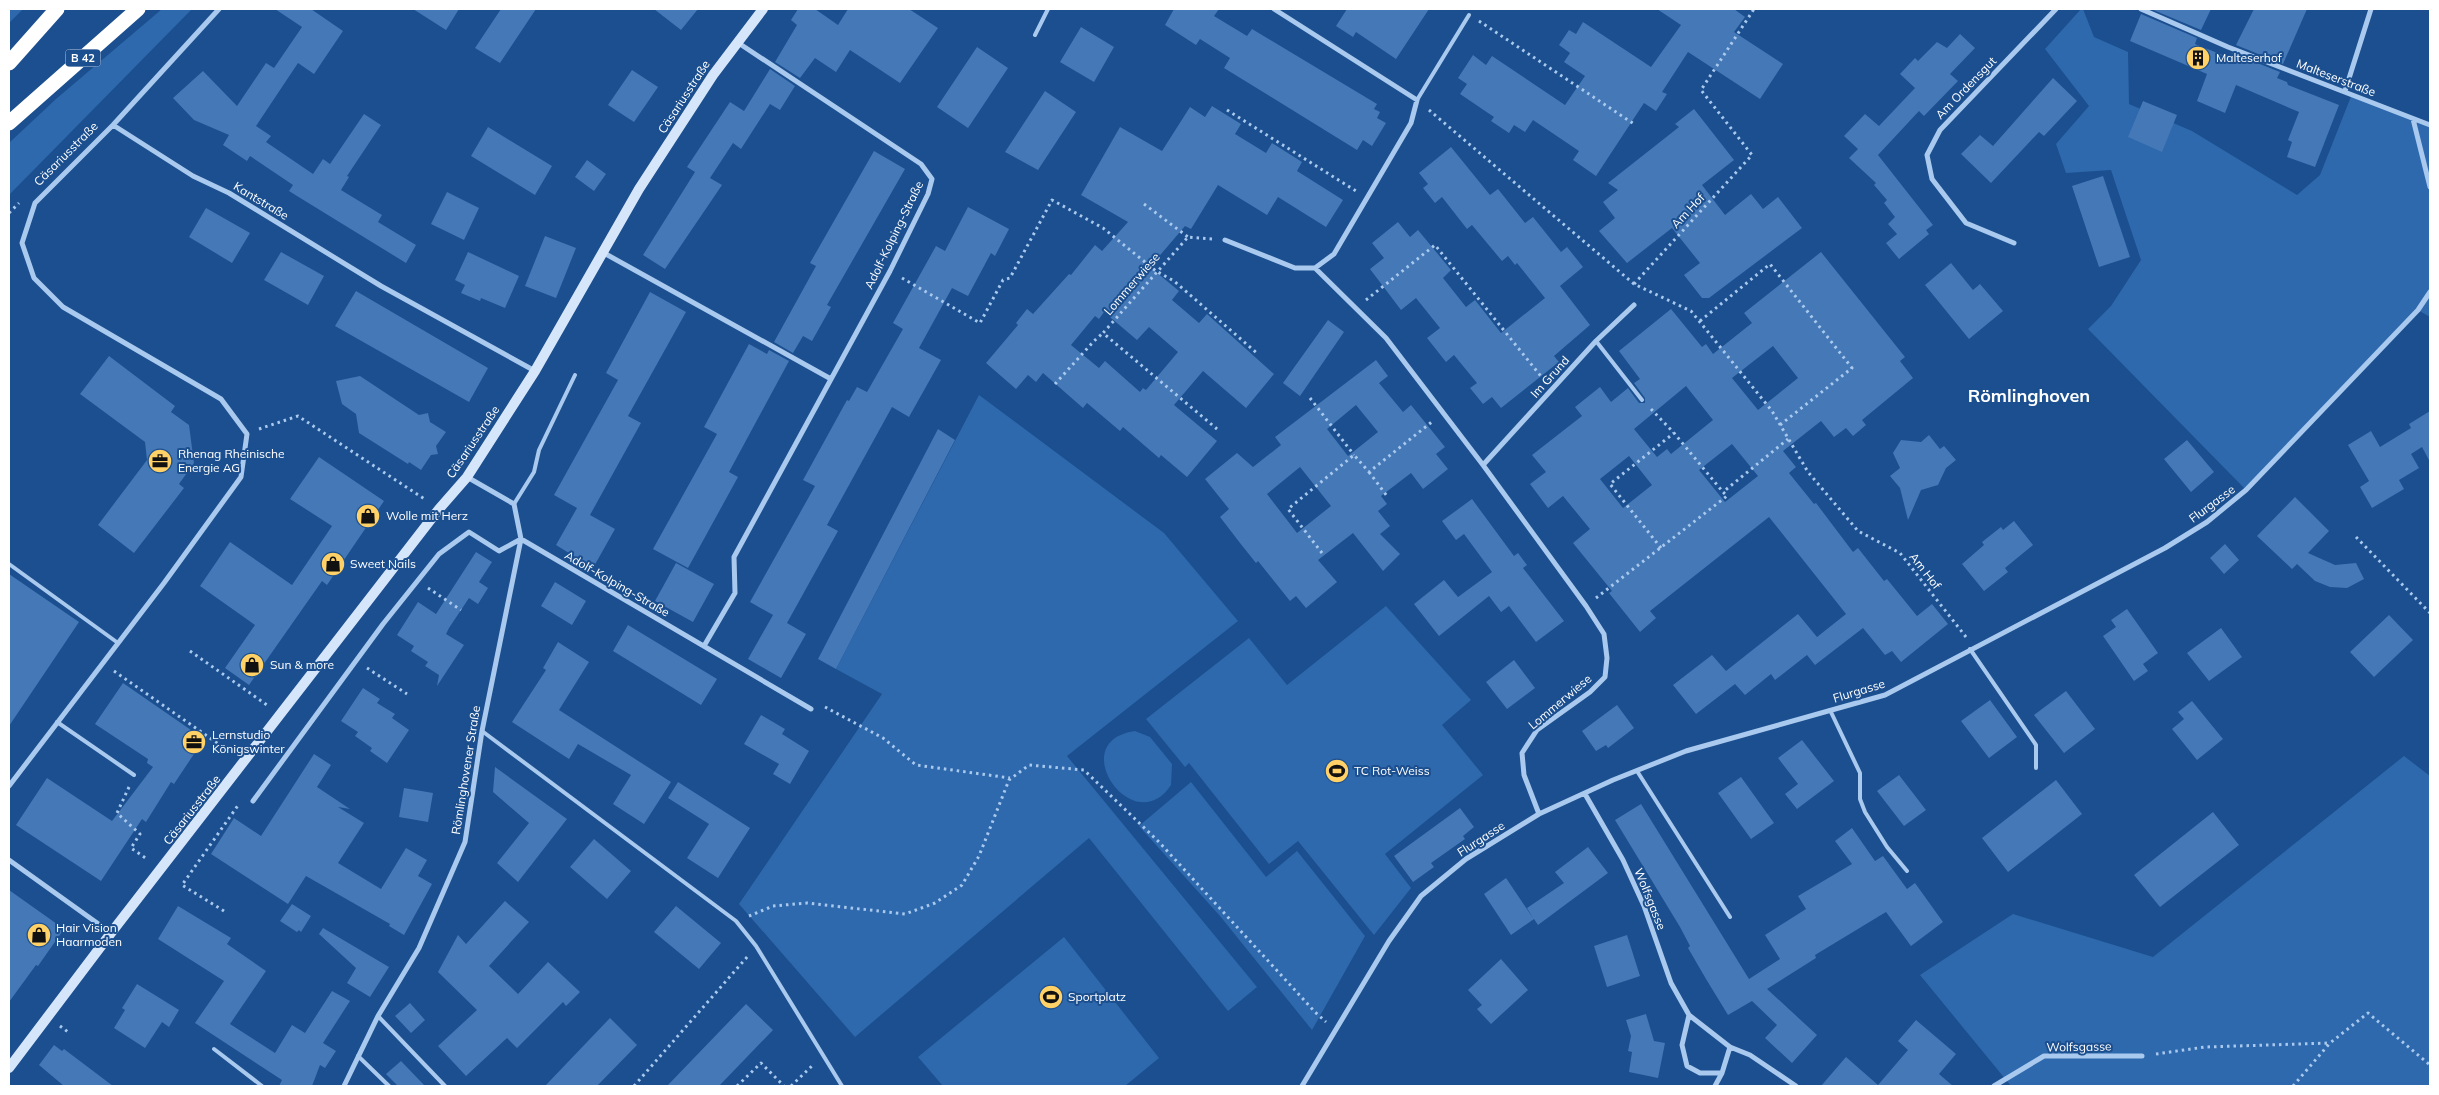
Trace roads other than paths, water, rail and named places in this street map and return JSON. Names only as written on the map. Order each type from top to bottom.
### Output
[{"type":"highway","points":[[9,63],[57,9]]},
{"type":"highway","name":"B 42","points":[[9,123],[138,9]]},
{"type":"main road","name":"Cäsariusstraße","points":[[9,1068],[439,508],[467,477],[535,371],[644,181],[736,42],[763,9]]},
{"type":"street","points":[[113,126],[219,9]]},
{"type":"street","points":[[1225,240],[1295,268],[1315,268],[1334,254],[1411,123],[1417,100],[1274,9]]},
{"type":"street","name":"Am Ordensgut","points":[[2014,243],[1966,223],[1932,179],[1927,155],[1940,130],[2056,9]]},
{"type":"street","name":"Malteserstraße","points":[[2142,9],[2228,47],[2430,125]]},
{"type":"street","points":[[2345,91],[2371,9]]},
{"type":"street","name":"Adolf-Kolping-Straße","points":[[704,646],[735,593],[734,557],[890,271],[928,194],[932,179],[921,164],[736,42]]},
{"type":"street","points":[[2413,119],[2430,187]]},
{"type":"street","name":"Kantstraße","points":[[113,126],[193,176],[228,193],[381,286],[535,371]]},
{"type":"street","name":"Cäsariusstraße","points":[[113,126],[34,203],[22,243],[34,278],[63,308],[221,399],[247,434],[241,477],[118,643]]},
{"type":"street","points":[[604,253],[831,379]]},
{"type":"street","name":"Lommerwiese","points":[[1315,268],[1358,308],[1386,338],[1444,413],[1586,606],[1604,634],[1607,658],[1605,677],[1590,692],[1558,713],[1537,730],[1522,753],[1524,775],[1539,814]]},
{"type":"street","name":"Flurgasse","points":[[1302,1086],[1389,941],[1421,896],[1466,859],[1539,814],[1686,751],[1885,695],[2165,548],[2207,522],[2246,490],[2418,310],[2430,292]]},
{"type":"street","name":"Im Grund","points":[[1482,465],[1596,341],[1634,305]]},
{"type":"street","points":[[467,477],[514,504]]},
{"type":"street","name":"Römlinghovener Straße","points":[[344,1086],[378,1016],[419,948],[465,842],[482,731],[506,605],[521,539],[514,504]]},
{"type":"street","points":[[253,801],[356,661],[439,554],[469,532],[499,551],[521,539]]},
{"type":"street","name":"Adolf-Kolping-Straße","points":[[521,539],[811,709]]},
{"type":"street","points":[[9,786],[118,643]]},
{"type":"street","name":"Wolfsgasse","points":[[1585,794],[1623,860],[1644,906],[1671,983],[1689,1015],[1730,1047],[1750,1055],[1796,1086]]},
{"type":"street","points":[[9,860],[111,933]]},
{"type":"street","points":[[1689,1015],[1682,1045],[1687,1066],[1700,1073],[1722,1073]]},
{"type":"street","points":[[1715,1086],[1722,1073],[1730,1047]]},
{"type":"street","name":"Wolfsgasse","points":[[1994,1086],[2044,1056],[2142,1056]]},
{"type":"lane","points":[[1035,35],[1048,9]]},
{"type":"lane","points":[[1417,100],[1469,15]]},
{"type":"lane","points":[[1596,341],[1642,400]]},
{"type":"lane","points":[[514,504],[534,472],[539,450],[575,375]]},
{"type":"lane","points":[[9,564],[118,643]]},
{"type":"lane","points":[[1972,648],[2036,745],[2036,768]]},
{"type":"lane","points":[[1830,710],[1860,773],[1860,799],[1865,812],[1887,847],[1907,870]]},
{"type":"lane","points":[[57,722],[134,775]]},
{"type":"lane","points":[[482,731],[736,921],[756,946],[842,1086]]},
{"type":"lane","points":[[1637,771],[1730,916]]},
{"type":"lane","points":[[378,1016],[445,1086]]},
{"type":"lane","points":[[214,1049],[262,1086]]},
{"type":"lane","points":[[358,1056],[389,1086]]},
{"type":"place","name":"Malteserhof","points":[[2198,58]]},
{"type":"place","name":"Rhenag Rheinische Energie AG","points":[[160,461]]},
{"type":"place","name":"Wolle mit Herz","points":[[368,516]]},
{"type":"place","name":"Sweet Nails","points":[[333,564]]},
{"type":"place","name":"Sun & more","points":[[252,665]]},
{"type":"place","name":"Lernstudio Königswinter","points":[[194,742]]},
{"type":"place","name":"TC Rot-Weiss","points":[[1337,771]]},
{"type":"place","name":"Hair Vision Haarmoden","points":[[39,935]]},
{"type":"place","name":"Sportplatz","points":[[1051,997]]},
{"type":"district","name":"Römlinghoven","points":[[2029,396]]}]
